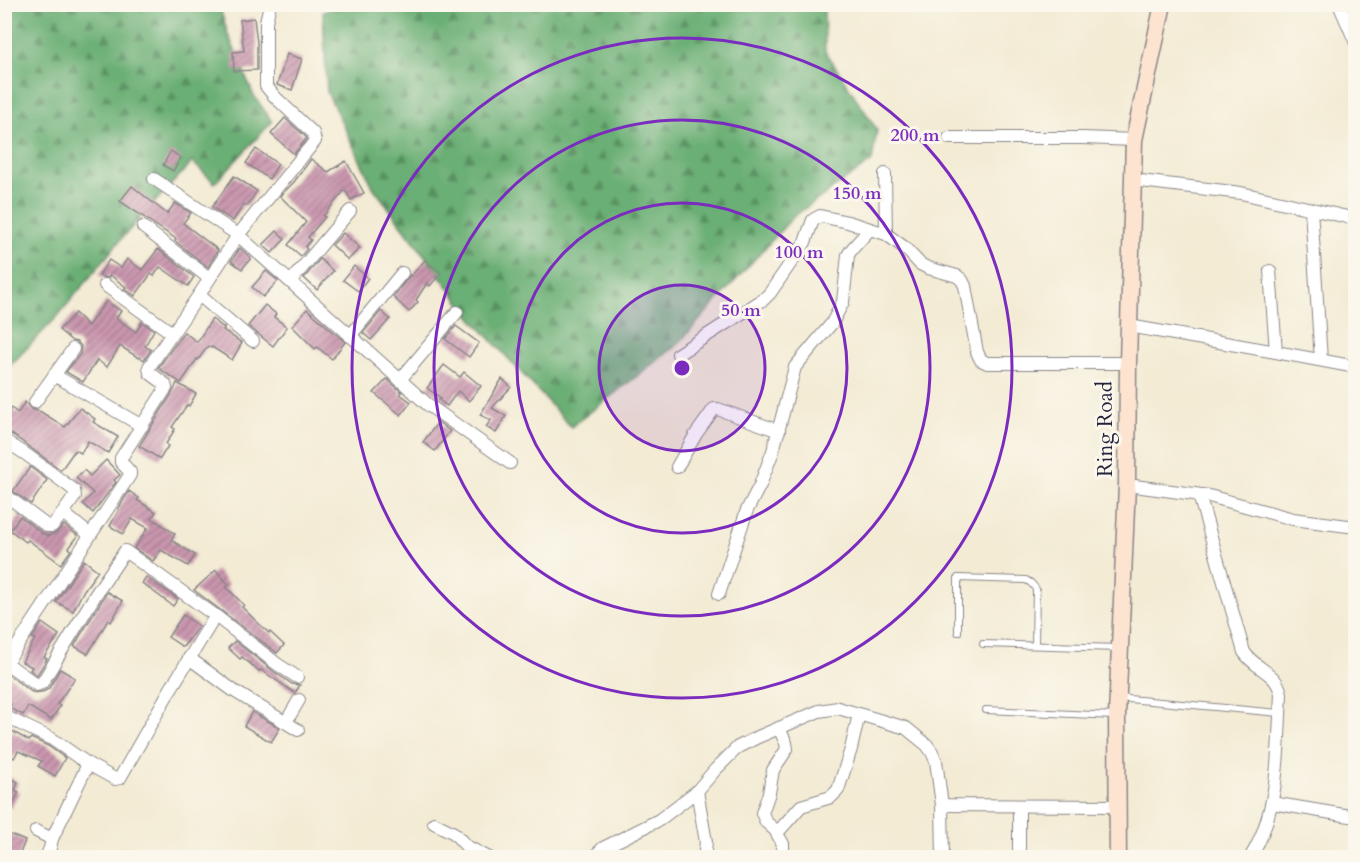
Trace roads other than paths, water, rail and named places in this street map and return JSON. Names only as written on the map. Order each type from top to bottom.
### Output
[{"type":"street","points":[[270,4],[266,22],[267,86],[275,97],[313,133],[315,141],[238,235],[149,367],[150,373],[165,384],[166,388],[121,458],[130,476],[5,662],[37,685],[42,683],[125,551],[297,677]]},
{"type":"street","name":"Ring Road","points":[[1118,858],[1117,716],[1127,485],[1134,140],[1163,4]]},
{"type":"street","points":[[1338,4],[1356,43]]},
{"type":"street","points":[[949,138],[1134,140]]},
{"type":"street","points":[[885,174],[886,234]]},
{"type":"street","points":[[154,179],[238,235],[427,404],[510,463]]},
{"type":"street","points":[[1132,180],[1241,193],[1356,219]]},
{"type":"street","points":[[1311,209],[1321,360]]},
{"type":"street","points":[[291,281],[350,211]]},
{"type":"street","points":[[678,354],[764,299],[805,242],[815,218],[820,216],[886,234],[905,248],[920,264],[950,273],[962,280],[976,352],[981,360],[987,363],[1128,363]]},
{"type":"street","points":[[143,227],[209,278]]},
{"type":"street","points":[[719,594],[747,510],[760,485],[779,431],[795,367],[832,323],[843,302],[849,252],[870,229]]},
{"type":"street","points":[[1270,271],[1276,352]]},
{"type":"street","points":[[350,336],[402,273]]},
{"type":"street","points":[[105,285],[172,333]]},
{"type":"street","points":[[199,295],[253,342]]},
{"type":"street","points":[[400,380],[457,312]]},
{"type":"street","points":[[1129,326],[1356,367]]},
{"type":"street","points":[[34,402],[73,349]]},
{"type":"street","points":[[54,375],[142,426]]},
{"type":"street","points":[[677,467],[714,409],[718,408],[779,431]]},
{"type":"street","points":[[4,440],[75,491],[72,500],[52,526],[47,526],[4,494]]},
{"type":"street","points":[[1127,485],[1209,496],[1293,519],[1356,527]]},
{"type":"street","points":[[1200,495],[1244,652],[1253,662],[1277,680],[1281,694],[1272,803],[1256,848],[1250,858]]},
{"type":"street","points":[[63,513],[90,535]]},
{"type":"street","points":[[4,716],[52,739],[88,764],[115,779],[120,778],[211,623]]},
{"type":"street","points":[[189,658],[234,691],[298,730]]},
{"type":"street","points":[[286,722],[299,700]]},
{"type":"street","points":[[593,858],[603,848],[659,820],[697,791],[714,770],[738,747],[819,711],[838,708],[906,728],[932,752],[936,761],[942,805],[943,858]]},
{"type":"street","points":[[777,833],[801,806],[831,797],[838,790],[859,714]]},
{"type":"street","points":[[779,728],[787,749],[773,770],[769,793],[762,813],[783,844],[783,858]]},
{"type":"street","points":[[46,858],[52,839],[88,764]]},
{"type":"street","points":[[697,791],[706,842],[704,858]]},
{"type":"street","points":[[1272,803],[1356,817]]},
{"type":"street","points":[[942,805],[1117,806]]},
{"type":"street","points":[[1019,806],[1019,858]]},
{"type":"street","points":[[434,823],[454,833],[466,846],[489,858]]},
{"type":"street","points":[[36,831],[52,839]]},
{"type":"lane","points":[[958,632],[958,578],[1026,580],[1035,589],[1035,645]]},
{"type":"lane","points":[[983,644],[1119,648]]},
{"type":"lane","points":[[1118,698],[1280,713]]},
{"type":"lane","points":[[986,710],[1117,716]]}]
